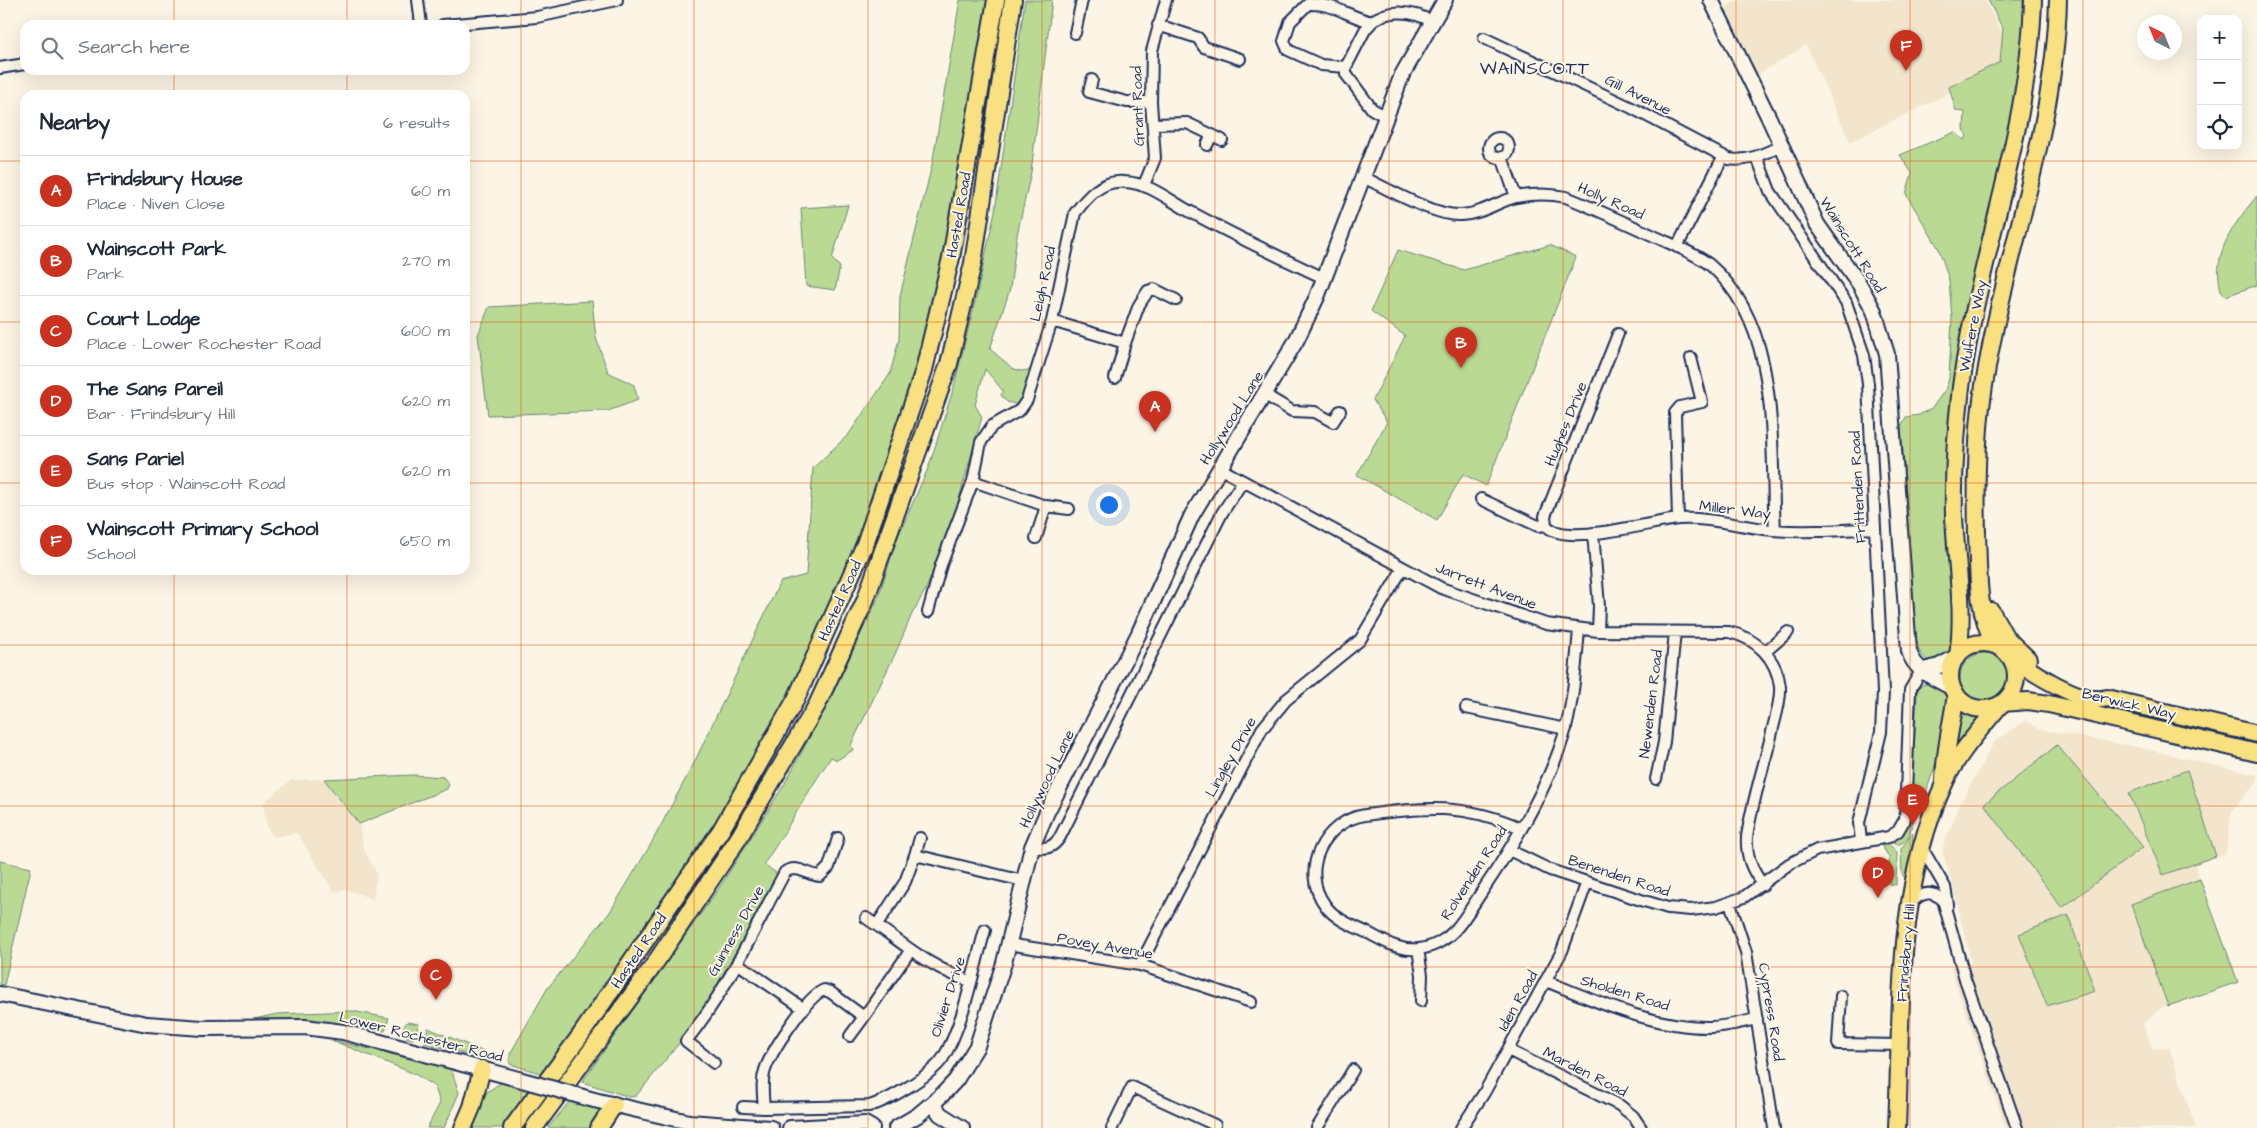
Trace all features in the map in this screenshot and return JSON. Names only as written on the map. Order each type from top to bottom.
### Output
[{"type":"main road","name":"Hasted Road","points":[[512,1128],[580,1036],[721,830],[796,699],[866,544],[924,370],[951,258],[996,0]]},
{"type":"main road","name":"Hasted Road","points":[[534,1128],[651,969],[738,840],[817,706],[865,601],[951,355],[973,264],[1013,0]]},
{"type":"main road","name":"Hollywood Lane","points":[[896,1128],[933,1103],[956,1080],[977,1046],[991,1006],[1032,846],[1052,799],[1116,680],[1192,515],[1296,341],[1365,178],[1385,116],[1402,75],[1444,0]]},
{"type":"main road","name":"Wainscott Road","points":[[1711,0],[1817,224],[1860,285],[1874,312],[1887,354],[1907,638],[1910,657],[1927,676],[1954,691]]},
{"type":"main road","name":"Wulfere Way","points":[[1958,656],[1962,619],[1954,524],[1954,475],[1959,404],[1970,336],[2010,164],[2022,101],[2029,52],[2033,0]]},
{"type":"main road","name":"Wulfere Way","points":[[1995,645],[1984,622],[1980,608],[1977,502],[1981,407],[2000,304],[2048,101],[2055,53],[2058,0]]},
{"type":"main road","points":[[1977,502],[1985,550],[1989,602],[1993,617],[2000,630],[2021,653],[2052,675],[2107,698]]},
{"type":"main road","points":[[1923,670],[1939,666],[1958,656],[1966,648],[1976,644],[1995,645],[2009,655],[2014,665],[2016,680],[2013,691],[2002,703],[1990,708],[1978,709],[1966,704],[1954,691],[1951,670],[1958,656]]},
{"type":"main road","name":"Berwick Way","points":[[2009,655],[2048,682],[2090,697],[2102,700],[2107,698],[2257,734]]},
{"type":"main road","name":"Frindsbury Hill","points":[[1944,783],[1945,753],[1952,725],[1954,691]]},
{"type":"main road","name":"Berwick Way","points":[[2002,703],[2028,701],[2049,704],[2257,753]]},
{"type":"main road","name":"Frindsbury Hill","points":[[1897,1128],[1904,946],[1910,904],[1922,848],[1944,783],[1974,735],[2002,703]]},
{"type":"main road","name":"Lower Rochester Road","points":[[0,994],[147,1024],[202,1028],[305,1028],[343,1032],[482,1068],[594,1100],[689,1122],[741,1128],[771,1128]]},
{"type":"main road","points":[[463,1128],[472,1107],[482,1068]]},
{"type":"main road","points":[[933,1103],[940,1114],[962,1128]]},
{"type":"main road","points":[[599,1128],[614,1105]]},
{"type":"main road","points":[[790,1128],[864,1124],[872,1128]]},
{"type":"street","points":[[418,0],[420,20]]},
{"type":"street","points":[[470,23],[536,17],[617,0]]},
{"type":"street","points":[[1075,33],[1082,0]]},
{"type":"street","name":"Grant Road","points":[[1144,185],[1155,158],[1152,51],[1166,0]]},
{"type":"street","points":[[1346,66],[1321,65],[1288,50],[1284,41],[1286,31],[1294,15],[1306,2],[1325,3],[1358,19],[1372,22]]},
{"type":"street","points":[[1385,116],[1372,109],[1346,74],[1346,66],[1365,30],[1378,16],[1397,13],[1413,14],[1432,22]]},
{"type":"street","points":[[1158,25],[1198,38],[1204,46],[1240,58]]},
{"type":"street","name":"Gill Avenue","points":[[1484,38],[1632,108],[1723,157],[1739,160],[1757,157],[1781,146]]},
{"type":"street","points":[[0,68],[20,65]]},
{"type":"street","points":[[1092,80],[1087,96],[1127,102],[1152,102]]},
{"type":"street","points":[[1153,124],[1187,123],[1209,140],[1222,140]]},
{"type":"street","points":[[1358,221],[1353,219],[1365,178],[1382,144],[1387,146]]},
{"type":"street","points":[[1502,157],[1516,197]]},
{"type":"street","points":[[1678,247],[1723,157]]},
{"type":"street","name":"Frittenden Road","points":[[1757,157],[1770,191],[1846,302],[1864,355],[1868,384],[1883,700],[1881,732],[1859,822],[1861,841]]},
{"type":"street","name":"Holly Road","points":[[1365,178],[1432,209],[1459,216],[1478,213],[1516,197],[1553,194],[1566,197],[1678,247],[1709,264],[1734,290],[1752,325],[1763,362],[1771,411],[1775,530]]},
{"type":"street","name":"Leigh Road","points":[[928,612],[941,565],[973,481],[981,442],[992,426],[1020,410],[1027,400],[1052,321],[1075,213],[1085,199],[1097,189],[1111,183],[1123,182],[1144,185],[1164,194],[1188,211],[1324,278]]},
{"type":"street","points":[[1115,378],[1139,305],[1148,291],[1154,290],[1176,300]]},
{"type":"street","points":[[1052,321],[1125,344]]},
{"type":"street","name":"Hughes Drive","points":[[1546,525],[1544,520],[1548,508],[1618,334]]},
{"type":"street","points":[[1678,519],[1676,413],[1680,407],[1702,402],[1691,358]]},
{"type":"street","points":[[1264,395],[1292,411],[1315,412],[1333,422],[1340,411]]},
{"type":"street","name":"Jarrett Avenue","points":[[1219,468],[1441,588],[1498,609],[1546,624],[1579,630],[1729,632],[1752,641],[1765,652],[1777,674],[1779,700],[1751,817],[1747,845],[1751,867],[1763,885]]},
{"type":"street","points":[[973,481],[1046,506],[1069,509]]},
{"type":"street","name":"Hollywood Lane","points":[[1032,846],[1045,849],[1054,846],[1060,837],[1222,513],[1243,481]]},
{"type":"street","name":"Miller Way","points":[[1481,499],[1538,526],[1546,525],[1552,529],[1576,534],[1620,530],[1678,519],[1798,532],[1875,528]]},
{"type":"street","points":[[1036,538],[1046,506]]},
{"type":"street","points":[[1593,533],[1599,606],[1598,631]]},
{"type":"street","name":"Lingley Drive","points":[[1140,965],[1262,729],[1286,700],[1360,640],[1403,568]]},
{"type":"street","name":"Rolvenden Road","points":[[1521,828],[1486,815],[1444,808],[1359,816],[1344,822],[1331,831],[1318,851],[1315,866],[1315,882],[1324,904],[1337,917],[1394,946],[1418,949],[1441,942],[1455,930],[1509,850],[1521,828],[1554,761],[1566,728],[1579,630]]},
{"type":"street","name":"Newenden Road","points":[[1656,779],[1664,742],[1675,632]]},
{"type":"street","points":[[1765,652],[1788,632]]},
{"type":"street","name":"Benenden Road","points":[[1509,850],[1545,868],[1587,882],[1675,909],[1700,909],[1730,903],[1746,897],[1786,867],[1811,852],[1828,846],[1887,838],[1898,831],[1905,819],[1910,690],[1923,670]]},
{"type":"street","points":[[1466,708],[1566,728]]},
{"type":"street","name":"Guinness Drive","points":[[714,1063],[686,1041],[708,1011],[737,963],[786,872],[791,868],[798,868],[813,876],[820,876],[829,866],[838,838]]},
{"type":"street","points":[[877,925],[905,882],[920,838]]},
{"type":"street","points":[[1922,848],[1945,887],[1949,918]]},
{"type":"street","points":[[915,855],[1023,881]]},
{"type":"street","name":"Iden Road","points":[[1462,1128],[1508,1050],[1562,951],[1587,882]]},
{"type":"street","points":[[1910,904],[1918,895],[1926,893],[1937,895],[1943,900],[1971,996],[2017,1128]]},
{"type":"street","name":"Cypress Road","points":[[1730,903],[1746,952],[1774,1128]]},
{"type":"street","points":[[866,918],[936,968],[970,981]]},
{"type":"street","name":"Olivier Drive","points":[[743,1107],[869,1106],[883,1102],[896,1095],[942,1059],[956,1029],[985,930]]},
{"type":"street","name":"Povey Avenue","points":[[1008,944],[1140,965],[1251,1002]]},
{"type":"street","points":[[1418,949],[1422,975],[1421,1001]]},
{"type":"street","points":[[850,1036],[910,951]]},
{"type":"street","points":[[737,963],[804,1009]]},
{"type":"street","name":"Sholden Road","points":[[1546,981],[1591,1000],[1661,1022],[1712,1027],[1757,1019]]},
{"type":"street","points":[[764,1108],[763,1080],[766,1069],[778,1046],[812,997],[824,990],[864,1017]]},
{"type":"street","points":[[1841,996],[1838,1044],[1900,1045]]},
{"type":"street","name":"Marden Road","points":[[1508,1050],[1620,1105],[1634,1116],[1641,1128]]},
{"type":"street","points":[[1317,1128],[1353,1070]]},
{"type":"street","points":[[1112,1128],[1132,1087],[1215,1125],[1214,1128]]},
{"type":"shaded area","points":[[1741,0],[1985,0],[2002,33],[2004,66],[1850,142],[1806,45],[1754,77],[1719,9]]},
{"type":"shaded area","points":[[2026,720],[2039,729],[2142,748],[2257,775],[2257,782],[2232,810],[2226,854],[2195,864],[2238,982],[2161,1008],[2143,1024],[2153,1049],[2169,1047],[2196,1128],[2006,1128],[1950,968],[1971,963],[1952,882],[1943,854],[1943,846],[1959,806],[1994,742]]},
{"type":"shaded area","points":[[324,779],[359,824],[364,849],[377,874],[373,899],[345,889],[334,892],[297,833],[274,837],[267,827],[263,803],[291,780]]},
{"type":"green space","points":[[960,0],[992,0],[944,272],[884,479],[830,614],[746,777],[619,971],[546,1075],[510,1064],[510,1054],[547,989],[610,912],[651,844],[694,763],[780,582],[806,575],[813,468],[849,434],[890,374],[899,339],[900,296],[932,165]]},
{"type":"green space","points":[[1025,0],[1052,0],[1031,172],[1017,235],[1010,289],[990,349],[1012,368],[1020,371],[1031,370],[1026,393],[1019,405],[1007,402],[1001,395],[1003,391],[985,369],[975,405],[982,417],[952,524],[926,589],[912,614],[896,652],[851,745],[853,750],[837,760],[831,757],[764,864],[776,873],[776,882],[694,1025],[636,1096],[630,1097],[582,1082],[721,885],[784,785],[829,701],[878,598],[897,539],[929,466],[953,390],[976,298],[995,211]]},
{"type":"green space","points":[[1988,0],[2023,0],[2023,35],[2004,157],[1954,379],[1951,410],[1954,633],[1950,650],[1945,659],[1930,662],[1923,657],[1917,645],[1901,426],[1906,417],[1919,415],[1932,408],[1945,390],[1949,379],[1952,318],[1949,280],[1939,249],[1906,194],[1912,173],[1900,155],[1955,132],[1964,140],[1967,137],[1964,129],[1965,112],[1956,111],[1949,87],[2000,62],[2003,29]]},
{"type":"green space","points":[[2257,196],[2257,285],[2226,296],[2221,291],[2219,279],[2219,267],[2224,245],[2242,214]]},
{"type":"green space","points":[[848,205],[832,259],[840,267],[835,290],[806,286],[801,208]]},
{"type":"green space","points":[[1550,245],[1576,257],[1486,486],[1463,474],[1437,520],[1357,475],[1387,422],[1373,400],[1405,336],[1371,311],[1398,250],[1464,270]]},
{"type":"green space","points":[[592,301],[596,338],[608,372],[634,385],[638,400],[608,411],[488,415],[478,335],[489,307]]},
{"type":"green space","points":[[1980,653],[1990,653],[2003,660],[2010,673],[2010,683],[2003,696],[1990,703],[1980,703],[1971,699],[1964,692],[1960,683],[1960,673],[1964,664],[1971,657]]},
{"type":"green space","points":[[1928,683],[1938,686],[1948,699],[1941,748],[1919,813],[1911,811],[1917,692],[1920,686]]},
{"type":"green space","points":[[1959,711],[1980,718],[1955,751],[1952,749]]},
{"type":"green space","points":[[2057,745],[2143,847],[2062,908],[1984,804]]},
{"type":"green space","points":[[2187,770],[2216,856],[2163,875],[2129,793]]},
{"type":"green space","points":[[414,775],[443,777],[449,784],[447,789],[359,824],[324,779]]},
{"type":"green space","points":[[1915,815],[1908,837],[1896,845],[1890,841],[1904,831],[1910,816]]},
{"type":"green space","points":[[1913,832],[1912,856],[1907,878],[1905,878],[1902,874],[1901,849]]},
{"type":"green space","points":[[1881,845],[1891,846],[1897,853],[1896,885],[1889,884],[1889,857]]},
{"type":"green space","points":[[0,861],[31,868],[4,985],[0,984]]},
{"type":"green space","points":[[2200,879],[2238,982],[2168,1006],[2131,904]]},
{"type":"green space","points":[[2068,915],[2095,991],[2047,1006],[2019,934]]},
{"type":"green space","points":[[352,1011],[389,1018],[385,1031],[301,1020],[245,1021],[277,1014]]},
{"type":"green space","points":[[407,1022],[419,1024],[413,1039],[407,1038],[403,1027]]},
{"type":"green space","points":[[428,1028],[480,1050],[490,1061],[425,1043]]},
{"type":"green space","points":[[331,1040],[451,1068],[459,1093],[444,1128],[427,1128],[440,1103],[435,1087],[415,1074]]},
{"type":"green space","points":[[502,1082],[534,1091],[506,1128],[468,1128],[487,1092]]},
{"type":"green space","points":[[570,1101],[595,1103],[602,1107],[605,1118],[597,1128],[548,1128]]},
{"type":"place","name":"Wainscott Primary School","points":[[1906,71]]},
{"type":"place","name":"Wainscott Park","points":[[1461,368]]},
{"type":"place","name":"Frindsbury House","points":[[1155,432]]},
{"type":"place","name":"Sans Pariel","points":[[1913,825]]},
{"type":"place","name":"The Sans Pareil","points":[[1878,898]]},
{"type":"place","name":"Court Lodge","points":[[436,1000]]},
{"type":"district","name":"WAINSCOTT","points":[[1535,68]]}]
